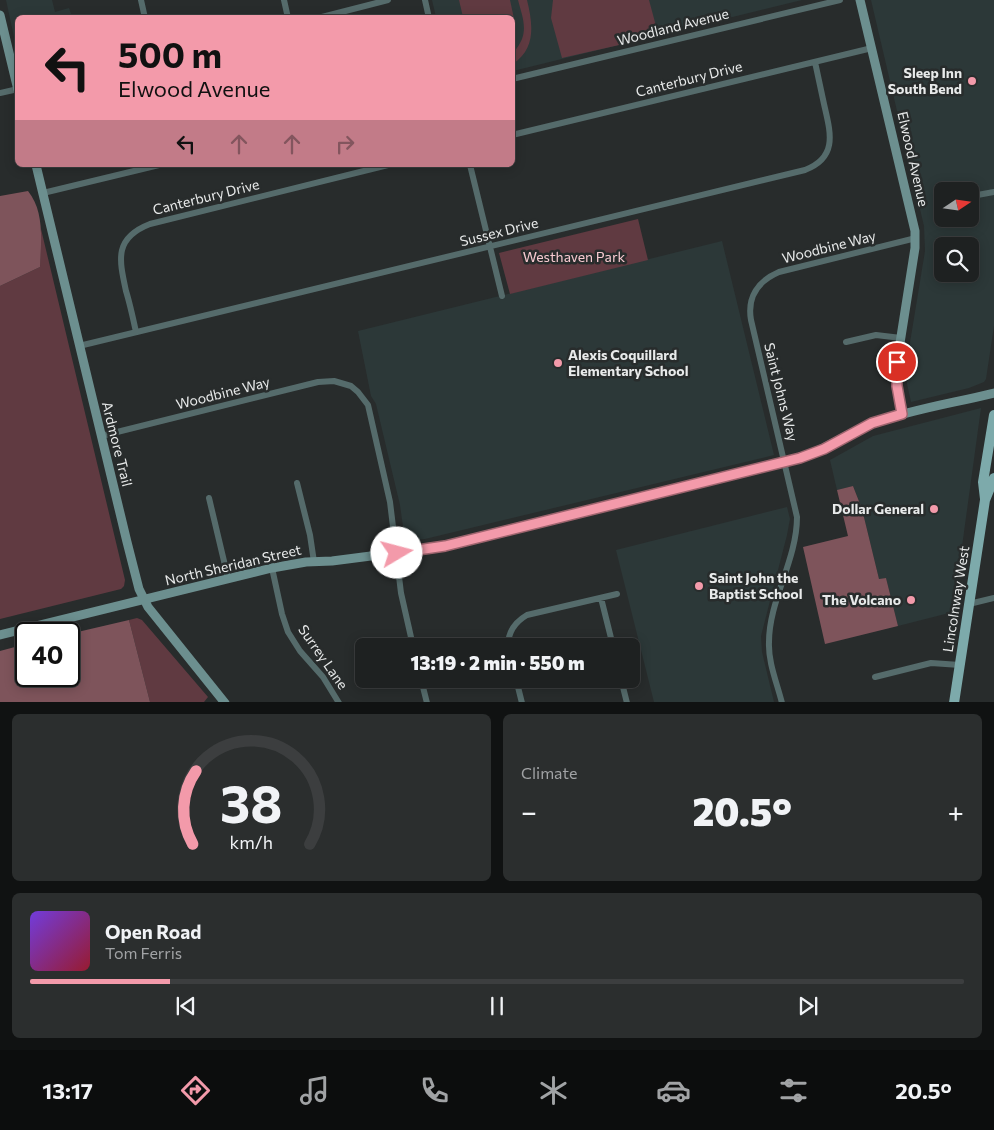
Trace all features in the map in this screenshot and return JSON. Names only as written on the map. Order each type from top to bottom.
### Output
[{"type":"main road","name":"Lincolnway West","points":[[990,499],[983,482],[994,415]]},
{"type":"main road","name":"Lincolnway West","points":[[954,702],[969,604],[994,478]]},
{"type":"street","points":[[141,0],[144,15]]},
{"type":"street","points":[[284,0],[287,15]]},
{"type":"street","points":[[330,15],[388,0]]},
{"type":"street","points":[[425,0],[428,15]]},
{"type":"street","name":"Woodland Avenue","points":[[515,78],[840,0]]},
{"type":"street","name":"Elwood Avenue","points":[[860,0],[906,188],[916,238],[896,374],[902,414]]},
{"type":"street","points":[[0,16],[15,80]]},
{"type":"street","name":"Canterbury Drive","points":[[515,134],[872,48]]},
{"type":"street","name":"Sussex Drive","points":[[79,346],[810,168],[823,159],[828,152],[831,141],[815,62]]},
{"type":"street","points":[[0,93],[15,89]]},
{"type":"street","name":"Ardmore Trail","points":[[36,167],[138,589],[144,600],[223,702]]},
{"type":"street","points":[[43,193],[151,167]]},
{"type":"street","name":"Canterbury Drive","points":[[136,332],[120,260],[124,244],[134,232],[150,224],[380,167]]},
{"type":"street","points":[[470,167],[502,296]]},
{"type":"street","points":[[979,195],[994,192]]},
{"type":"street","name":"Woodbine Way","points":[[751,320],[750,306],[754,293],[771,275],[916,238]]},
{"type":"street","name":"Saint Johns Way","points":[[751,320],[796,507],[796,534],[771,621],[768,642],[782,702]]},
{"type":"street","points":[[846,342],[876,335],[901,338]]},
{"type":"street","name":"Woodbine Way","points":[[101,436],[318,382],[334,380],[351,386],[364,399],[370,413],[390,502],[397,553]]},
{"type":"street","name":"North Sheridan Street","points":[[0,635],[272,568],[445,546],[785,462],[812,454],[872,423],[902,414],[994,393]]},
{"type":"street","points":[[297,483],[310,536],[314,562]]},
{"type":"street","points":[[209,498],[228,578]]},
{"type":"street","points":[[397,553],[403,600],[411,638]]},
{"type":"street","name":"Surrey Lane","points":[[272,568],[288,632],[300,651],[323,676],[339,702]]},
{"type":"street","points":[[509,638],[512,628],[521,618],[527,615],[617,594]]},
{"type":"street","points":[[601,598],[611,638]]},
{"type":"street","points":[[969,604],[994,598]]},
{"type":"street","points":[[875,677],[931,663],[960,665]]},
{"type":"street","points":[[423,688],[427,702]]},
{"type":"street","points":[[518,688],[522,702]]},
{"type":"street","points":[[623,688],[627,702]]},
{"type":"shaded area","points":[[6,0],[52,0],[55,12],[69,8],[71,15],[15,15],[15,42]]},
{"type":"shaded area","points":[[432,0],[802,0],[515,71],[515,15],[436,15]]},
{"type":"shaded area","points":[[871,0],[994,0],[994,326],[986,379],[984,382],[969,388],[911,402],[906,367],[925,251],[924,226]]},
{"type":"shaded area","points":[[28,191],[40,218],[40,267],[0,286],[0,196]]},
{"type":"shaded area","name":"Alexis Coquillard Elementary School","points":[[722,241],[774,455],[425,539],[405,541],[400,505],[376,404],[371,396],[358,331]]},
{"type":"shaded area","points":[[981,408],[953,612],[898,626],[886,578],[879,579],[862,509],[853,486],[837,490],[830,460],[873,436]]},
{"type":"shaded area","points":[[853,486],[862,509],[879,579],[886,578],[898,626],[825,644],[803,547],[848,536],[837,490]]},
{"type":"shaded area","name":"Saint John the Baptist School","points":[[787,507],[790,519],[787,535],[761,636],[762,652],[774,702],[654,702],[640,646],[640,638],[638,638],[616,550]]},
{"type":"shaded area","points":[[129,620],[150,702],[0,702],[0,651],[15,647],[15,687],[80,687],[80,631]]},
{"type":"green space","points":[[459,0],[510,0],[513,15],[463,15]]},
{"type":"green space","points":[[518,0],[527,0],[531,18],[531,35],[526,51],[515,62],[515,51],[522,39],[524,29]]},
{"type":"green space","points":[[553,0],[649,0],[656,26],[650,38],[562,58],[551,18]]},
{"type":"green space","name":"Westhaven Park","points":[[638,219],[648,260],[510,294],[499,253]]},
{"type":"green space","points":[[41,229],[125,580],[124,586],[121,589],[0,619],[0,286],[40,267]]},
{"type":"green space","points":[[137,618],[142,620],[208,697],[204,702],[150,702],[129,620]]},
{"type":"place","name":"Sleep Inn South Bend","points":[[972,81]]},
{"type":"place","name":"Alexis Coquillard Elementary School","points":[[558,363]]},
{"type":"place","name":"Dollar General","points":[[934,509]]},
{"type":"place","name":"Saint John the Baptist School","points":[[699,586]]},
{"type":"place","name":"The Volcano","points":[[911,600]]},
{"type":"route","points":[[397,553],[445,546],[812,454],[872,423],[902,414],[897,386],[897,362]]}]
